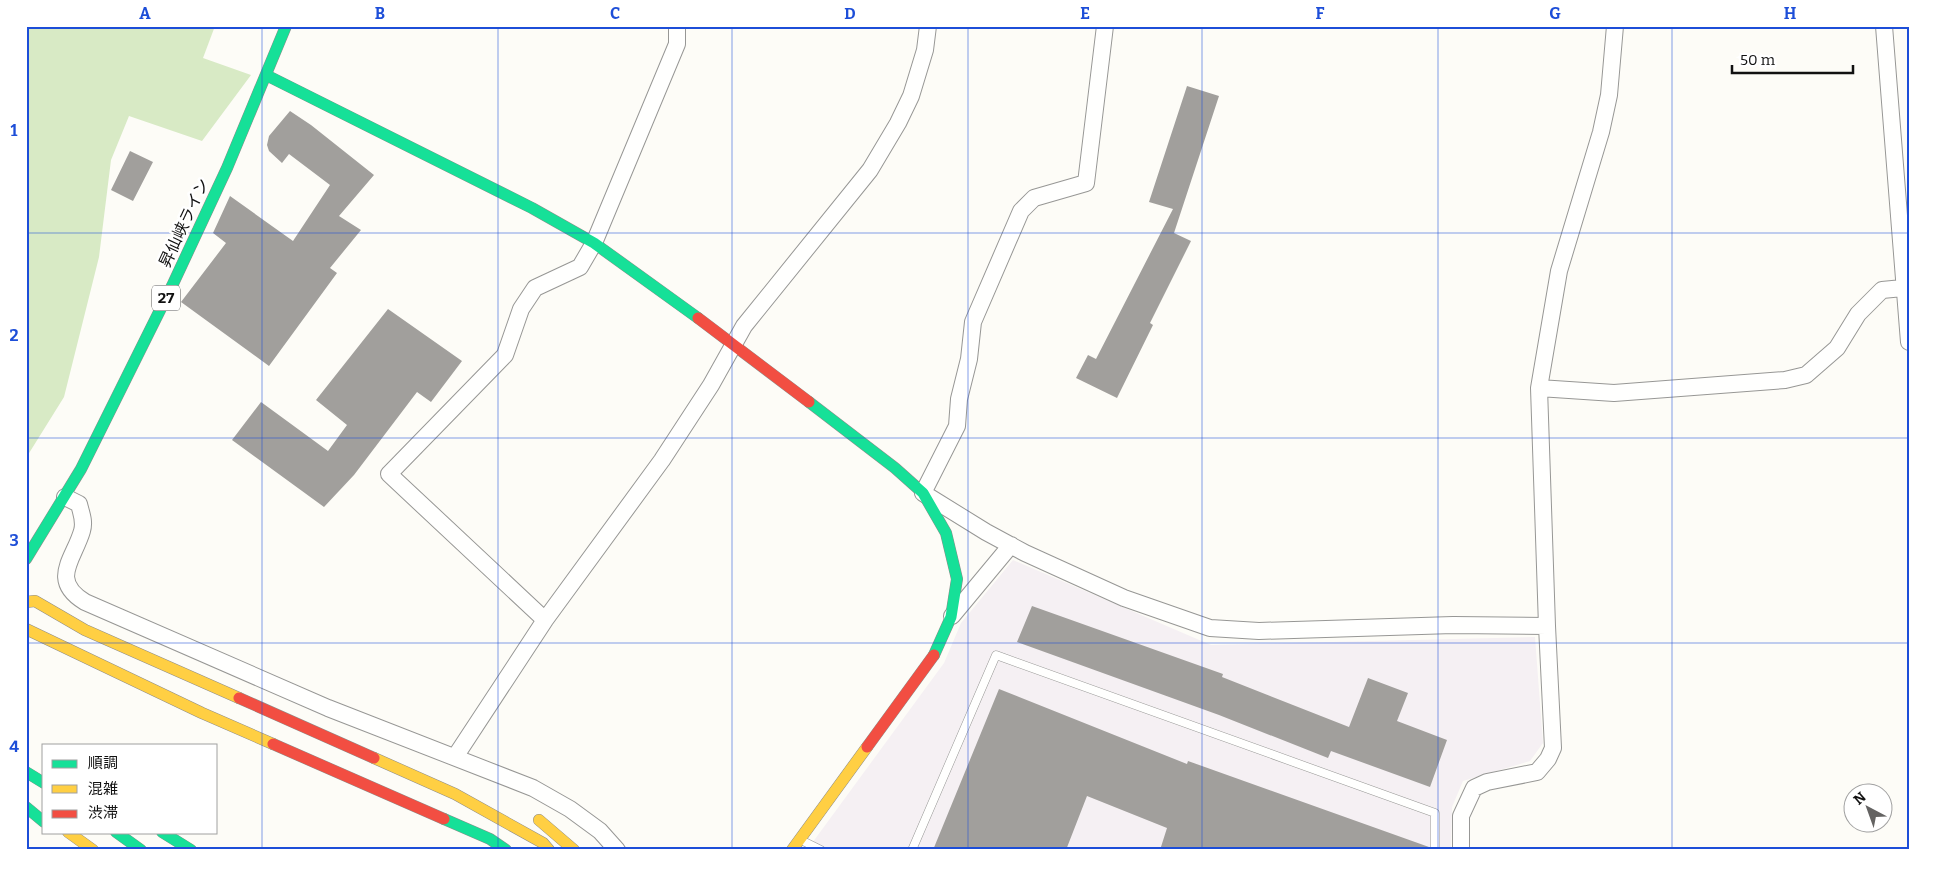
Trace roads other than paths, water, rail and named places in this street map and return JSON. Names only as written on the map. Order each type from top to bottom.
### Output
[{"type":"main road","name":"昇仙峡ライン","points":[[26,559],[81,469],[176,278],[227,168],[286,26]]},
{"type":"main road","points":[[266,75],[532,208],[594,243],[677,302],[895,468],[923,493],[946,533],[957,580],[951,617],[933,658],[792,850]]},
{"type":"main road","points":[[26,602],[35,602],[85,630],[454,794],[543,843],[549,850]]},
{"type":"main road","points":[[26,629],[202,713],[490,839],[506,850]]},
{"type":"main road","points":[[214,687],[465,787]]},
{"type":"main road","points":[[202,713],[429,800]]},
{"type":"main road","points":[[26,772],[42,782]]},
{"type":"main road","points":[[26,805],[42,815]]},
{"type":"main road","points":[[26,805],[42,820]]},
{"type":"main road","points":[[465,814],[483,820],[532,850]]},
{"type":"main road","points":[[525,814],[542,822],[574,850]]},
{"type":"main road","points":[[58,834],[76,850]]},
{"type":"main road","points":[[71,834],[94,850]]},
{"type":"main road","points":[[119,834],[141,850]]},
{"type":"main road","points":[[165,834],[191,850]]},
{"type":"street","points":[[545,620],[389,474],[505,355],[521,309],[535,288],[580,267],[594,243],[677,44],[677,26]]},
{"type":"street","points":[[454,756],[545,620],[662,460],[711,385],[744,326],[870,170],[898,123],[911,96],[925,50],[928,26]]},
{"type":"street","points":[[1105,26],[1086,183],[1034,198],[1021,210],[973,322],[970,359],[958,399],[957,426],[923,493],[986,532],[1011,545],[1124,598],[1210,628],[1259,631],[1453,625],[1547,626]]},
{"type":"street","points":[[1461,850],[1461,816],[1474,788],[1487,782],[1537,772],[1548,760],[1553,748],[1539,388],[1559,270],[1601,132],[1609,95],[1615,26]]},
{"type":"street","points":[[1884,26],[1905,265],[1903,288],[1909,342]]},
{"type":"street","points":[[1539,388],[1614,394],[1785,380],[1806,375],[1837,348],[1858,314],[1882,290],[1903,288]]},
{"type":"street","points":[[64,497],[78,504],[83,519],[82,530],[70,556],[66,571],[67,584],[72,594],[85,602],[328,708],[454,756],[540,792],[570,809],[600,831],[617,850]]},
{"type":"street","points":[[951,617],[1011,545]]},
{"type":"lane","points":[[912,850],[996,655],[1435,813],[1435,850]]},
{"type":"lane","points":[[800,839],[821,850]]}]
